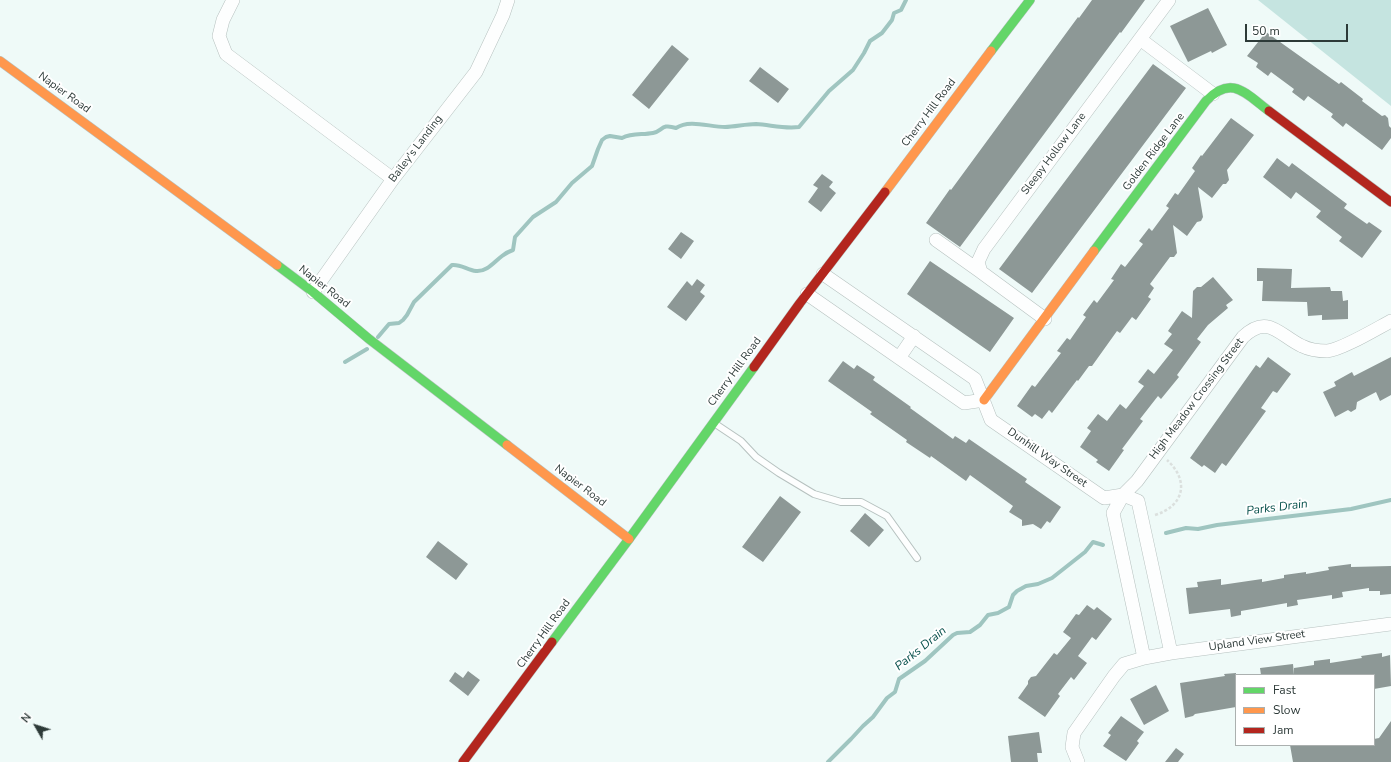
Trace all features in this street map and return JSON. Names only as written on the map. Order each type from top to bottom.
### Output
[{"type":"street","points":[[233,0],[223,20],[219,36],[226,54],[393,180]]},
{"type":"street","name":"Bailey's Landing","points":[[313,292],[393,180],[476,72],[503,15],[508,0]]},
{"type":"street","name":"Cherry Hill Road","points":[[463,762],[629,539],[807,294],[1030,0]]},
{"type":"street","name":"Sleepy Hollow Lane","points":[[981,272],[978,262],[984,249],[1169,0]]},
{"type":"street","points":[[1140,40],[1213,94],[1225,88],[1234,87],[1238,89],[1391,202]]},
{"type":"street","name":"Napier Road","points":[[0,61],[313,292],[369,339],[629,539]]},
{"type":"street","name":"Golden Ridge Lane","points":[[984,400],[1213,94]]},
{"type":"street","points":[[936,240],[1045,319]]},
{"type":"street","name":"Dunhill Way Street","points":[[823,274],[975,379],[991,420],[1104,498],[1123,495]]},
{"type":"street","points":[[807,294],[964,403],[984,400]]},
{"type":"street","name":"High Meadow Crossing Street","points":[[1123,495],[1137,481],[1238,343],[1248,332],[1268,326],[1280,331],[1303,347],[1329,350],[1339,347],[1391,321]]},
{"type":"street","points":[[899,358],[914,336]]},
{"type":"street","points":[[1144,658],[1113,513],[1123,495],[1138,500],[1171,653]]},
{"type":"street","name":"Upland View Street","points":[[1078,762],[1072,747],[1074,733],[1124,664],[1144,658],[1171,653],[1391,624]]},
{"type":"lane","points":[[713,422],[741,441],[756,457],[814,494],[841,502],[861,502],[887,516],[917,558]]},
{"type":"path","points":[[1154,515],[1162,513],[1172,507],[1178,500],[1180,493],[1179,474],[1164,457]]},
{"type":"shaded area","points":[[1258,0],[1391,0],[1391,106]]},
{"type":"building","points":[[1092,0],[1145,0],[960,247],[926,223]]},
{"type":"building","points":[[1208,8],[1227,45],[1212,53],[1211,51],[1188,62],[1170,26]]},
{"type":"building","points":[[1266,32],[1339,84],[1341,82],[1363,99],[1362,101],[1382,116],[1385,115],[1388,118],[1389,126],[1391,128],[1391,138],[1382,150],[1346,123],[1343,127],[1331,117],[1333,114],[1308,96],[1304,101],[1292,92],[1294,89],[1271,72],[1268,76],[1256,67],[1258,63],[1247,56]]},
{"type":"building","points":[[672,45],[689,59],[649,109],[632,95]]},
{"type":"building","points":[[1153,64],[1186,88],[1032,293],[999,269]]},
{"type":"building","points":[[760,67],[789,89],[778,103],[749,81]]},
{"type":"building","points":[[1231,118],[1254,135],[1227,170],[1229,180],[1226,184],[1223,184],[1212,198],[1198,187],[1203,217],[1201,221],[1197,222],[1187,236],[1173,225],[1177,253],[1174,257],[1170,257],[1150,284],[1154,288],[1148,297],[1151,299],[1136,320],[1132,317],[1120,333],[1117,331],[1092,366],[1089,366],[1078,381],[1077,380],[1052,413],[1049,410],[1042,419],[1035,414],[1032,417],[1017,406],[1032,385],[1035,387],[1061,353],[1057,351],[1067,338],[1070,340],[1086,317],[1083,315],[1094,300],[1097,303],[1114,280],[1111,279],[1121,264],[1125,267],[1143,244],[1139,241],[1149,228],[1152,231],[1169,208],[1166,206],[1175,193],[1178,195],[1195,171],[1192,168],[1201,155],[1202,156]]},
{"type":"building","points":[[1277,158],[1289,167],[1292,163],[1347,204],[1344,208],[1367,224],[1369,222],[1382,231],[1362,258],[1339,241],[1342,237],[1316,217],[1321,211],[1296,192],[1291,199],[1263,177]]},
{"type":"building","points":[[822,174],[833,182],[829,187],[836,193],[821,212],[808,202],[818,188],[813,185]]},
{"type":"building","points":[[681,232],[694,241],[681,259],[668,249]]},
{"type":"building","points":[[930,261],[1014,318],[990,352],[907,294]]},
{"type":"building","points":[[1257,268],[1292,269],[1291,288],[1330,287],[1331,291],[1342,291],[1343,301],[1348,300],[1348,319],[1322,320],[1322,315],[1308,316],[1307,302],[1262,301],[1263,281],[1257,281]]},
{"type":"building","points":[[1213,277],[1233,300],[1226,305],[1228,308],[1208,325],[1197,339],[1201,342],[1177,375],[1179,377],[1161,399],[1158,396],[1140,419],[1143,421],[1122,449],[1124,450],[1109,471],[1096,462],[1098,460],[1080,447],[1091,431],[1087,428],[1098,414],[1107,421],[1120,404],[1126,409],[1144,386],[1138,382],[1148,369],[1154,374],[1173,350],[1164,344],[1172,334],[1168,331],[1182,311],[1192,318],[1193,291],[1197,287],[1201,287]]},
{"type":"building","points":[[697,279],[705,285],[700,292],[705,296],[686,321],[667,307],[687,281],[692,286]]},
{"type":"building","points":[[1268,357],[1291,374],[1277,393],[1273,391],[1261,408],[1266,411],[1226,466],[1222,463],[1215,473],[1204,465],[1202,467],[1190,458],[1256,365],[1260,368]]},
{"type":"building","points":[[1391,357],[1391,395],[1380,401],[1376,392],[1357,402],[1356,409],[1351,412],[1348,410],[1335,417],[1323,392],[1336,386],[1334,382],[1352,372],[1354,376]]},
{"type":"building","points":[[843,361],[854,369],[857,365],[875,377],[873,380],[953,439],[955,436],[966,443],[969,439],[1027,479],[1025,482],[1061,507],[1050,523],[1047,521],[1041,529],[1033,524],[1022,526],[1022,520],[1009,512],[1013,506],[970,475],[966,481],[931,456],[930,458],[906,442],[907,440],[870,414],[872,412],[828,381]]},
{"type":"building","points":[[780,496],[801,512],[763,562],[742,547]]},
{"type":"building","points":[[865,513],[884,530],[869,547],[850,531]]},
{"type":"building","points":[[438,541],[468,564],[456,580],[426,557]]},
{"type":"building","points":[[1351,564],[1351,567],[1391,566],[1391,594],[1380,595],[1380,591],[1369,591],[1369,588],[1342,592],[1343,597],[1332,599],[1332,595],[1297,600],[1298,605],[1287,607],[1287,603],[1241,611],[1241,615],[1231,617],[1230,609],[1189,614],[1186,588],[1198,587],[1197,582],[1221,579],[1221,585],[1262,579],[1262,582],[1284,578],[1284,575],[1306,572],[1306,574],[1329,570],[1328,567]]},
{"type":"building","points":[[1087,605],[1094,610],[1097,607],[1112,619],[1096,640],[1092,637],[1078,656],[1087,663],[1074,680],[1071,677],[1058,694],[1060,696],[1045,717],[1018,698],[1031,677],[1036,676],[1054,653],[1057,655],[1071,638],[1063,632],[1076,614],[1079,615]]},
{"type":"building","points":[[1382,653],[1382,657],[1390,655],[1391,686],[1375,689],[1375,674],[1294,674],[1294,668],[1314,665],[1314,661],[1330,659],[1330,663],[1362,658],[1361,656]]},
{"type":"building","points":[[1293,664],[1294,674],[1261,674],[1260,668]]},
{"type":"building","points":[[468,671],[480,680],[468,696],[449,681],[455,672],[463,678]]},
{"type":"building","points":[[1236,673],[1235,707],[1195,714],[1185,718],[1180,683],[1225,676],[1224,674]]},
{"type":"building","points":[[1156,685],[1169,711],[1144,725],[1130,699]]},
{"type":"building","points":[[1121,716],[1144,732],[1137,741],[1139,743],[1126,761],[1103,746],[1111,735],[1108,733]]},
{"type":"building","points":[[1391,721],[1391,762],[1293,762],[1290,746],[1375,746],[1375,739],[1379,738]]},
{"type":"building","points":[[1039,732],[1042,753],[1037,753],[1038,762],[1011,762],[1008,736]]},
{"type":"building","points":[[1176,748],[1184,754],[1178,762],[1165,762]]},
{"type":"waterway","points":[[378,337],[389,324],[399,323],[403,320],[414,302],[452,265],[458,265],[480,271],[484,270],[503,255],[513,250],[515,237],[533,217],[556,202],[572,183],[592,166],[602,140],[606,137],[610,136],[622,138],[626,136],[653,133],[667,126],[676,128],[687,124],[700,124],[719,127],[733,127],[748,124],[799,127],[829,91],[853,70],[870,41],[882,33],[892,20],[894,13],[901,10],[906,0]]},
{"type":"waterway","points":[[345,362],[367,349]]},
{"type":"waterway","name":"Parks Drain","points":[[1166,533],[1186,528],[1198,529],[1217,525],[1351,509],[1391,500]]},
{"type":"waterway","name":"Parks Drain","points":[[828,762],[873,717],[887,698],[895,692],[899,679],[925,661],[953,635],[957,633],[970,632],[980,625],[988,615],[998,613],[1009,607],[1013,595],[1017,591],[1026,586],[1038,584],[1052,578],[1085,552],[1093,542],[1103,545]]},
{"type":"traffic: fast","points":[[991,51],[1030,0]]},
{"type":"traffic: fast","points":[[1094,251],[1206,101],[1215,93],[1231,88],[1239,90],[1246,93],[1269,111]]},
{"type":"traffic: fast","points":[[277,265],[313,292],[369,339],[507,445]]},
{"type":"traffic: fast","points":[[552,642],[754,367]]},
{"type":"traffic: slow","points":[[885,192],[991,51]]},
{"type":"traffic: slow","points":[[0,61],[277,265]]},
{"type":"traffic: slow","points":[[984,400],[1094,251]]},
{"type":"traffic: slow","points":[[507,445],[629,539]]},
{"type":"traffic: jam","points":[[1269,111],[1391,202]]},
{"type":"traffic: jam","points":[[754,367],[800,303],[885,192]]},
{"type":"traffic: jam","points":[[463,762],[552,642]]}]
